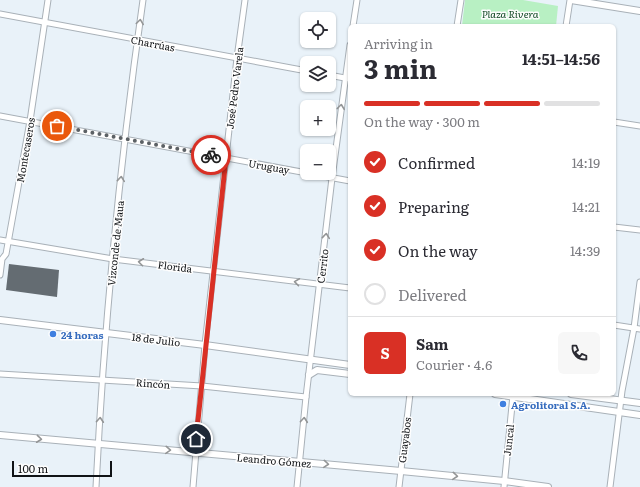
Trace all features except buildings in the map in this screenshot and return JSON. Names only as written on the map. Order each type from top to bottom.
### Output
[{"type":"street","name":"Montecaseros","points":[[0,275],[2,259],[6,254],[30,122],[48,0]]},
{"type":"street","name":"Vizconde de Maua","points":[[96,487],[102,379],[113,258],[125,139],[143,0]]},
{"type":"street","name":"José Pedro Varela","points":[[193,487],[205,345],[237,58],[245,0]]},
{"type":"street","points":[[353,24],[356,0]]},
{"type":"street","points":[[457,24],[461,0]]},
{"type":"street","points":[[566,24],[570,0],[640,11]]},
{"type":"street","name":"Charrúas","points":[[0,14],[300,70]]},
{"type":"street","points":[[336,76],[348,78]]},
{"type":"street","name":"Cerrito","points":[[336,153],[348,78]]},
{"type":"street","name":"Uruguay","points":[[0,116],[300,172]]},
{"type":"street","points":[[616,122],[640,126]]},
{"type":"street","name":"Uruguay","points":[[336,179],[348,181]]},
{"type":"street","name":"Cerrito","points":[[298,487],[306,396],[332,180]]},
{"type":"street","points":[[616,227],[640,230]]},
{"type":"street","name":"Florida","points":[[0,240],[113,258],[348,288]]},
{"type":"street","points":[[610,487],[621,401],[637,328],[640,282]]},
{"type":"street","name":"18 de Julio","points":[[0,320],[205,345],[348,365]]},
{"type":"street","points":[[616,325],[637,328]]},
{"type":"street","points":[[309,376],[317,370],[348,374]]},
{"type":"street","name":"Rincón","points":[[0,374],[202,386],[306,396]]},
{"type":"street","name":"Guayabos","points":[[399,487],[410,396]]},
{"type":"street","name":"Juncal","points":[[504,484],[513,396]]},
{"type":"street","points":[[519,396],[640,415]]},
{"type":"street","points":[[585,396],[640,403]]},
{"type":"street","name":"Leandro Gómez","points":[[0,435],[401,471],[504,484],[548,487]]},
{"type":"green space","name":"Plaza Rivera","points":[[465,0],[523,0],[558,6],[556,24],[462,24]]},
{"type":"way so far","points":[[57,126],[211,155]]},
{"type":"place","name":"24 horas","points":[[53,334]]},
{"type":"place","name":"Agrolitoral S.A.","points":[[503,404]]},
{"type":"route","points":[[196,439],[226,158],[211,155]]}]
